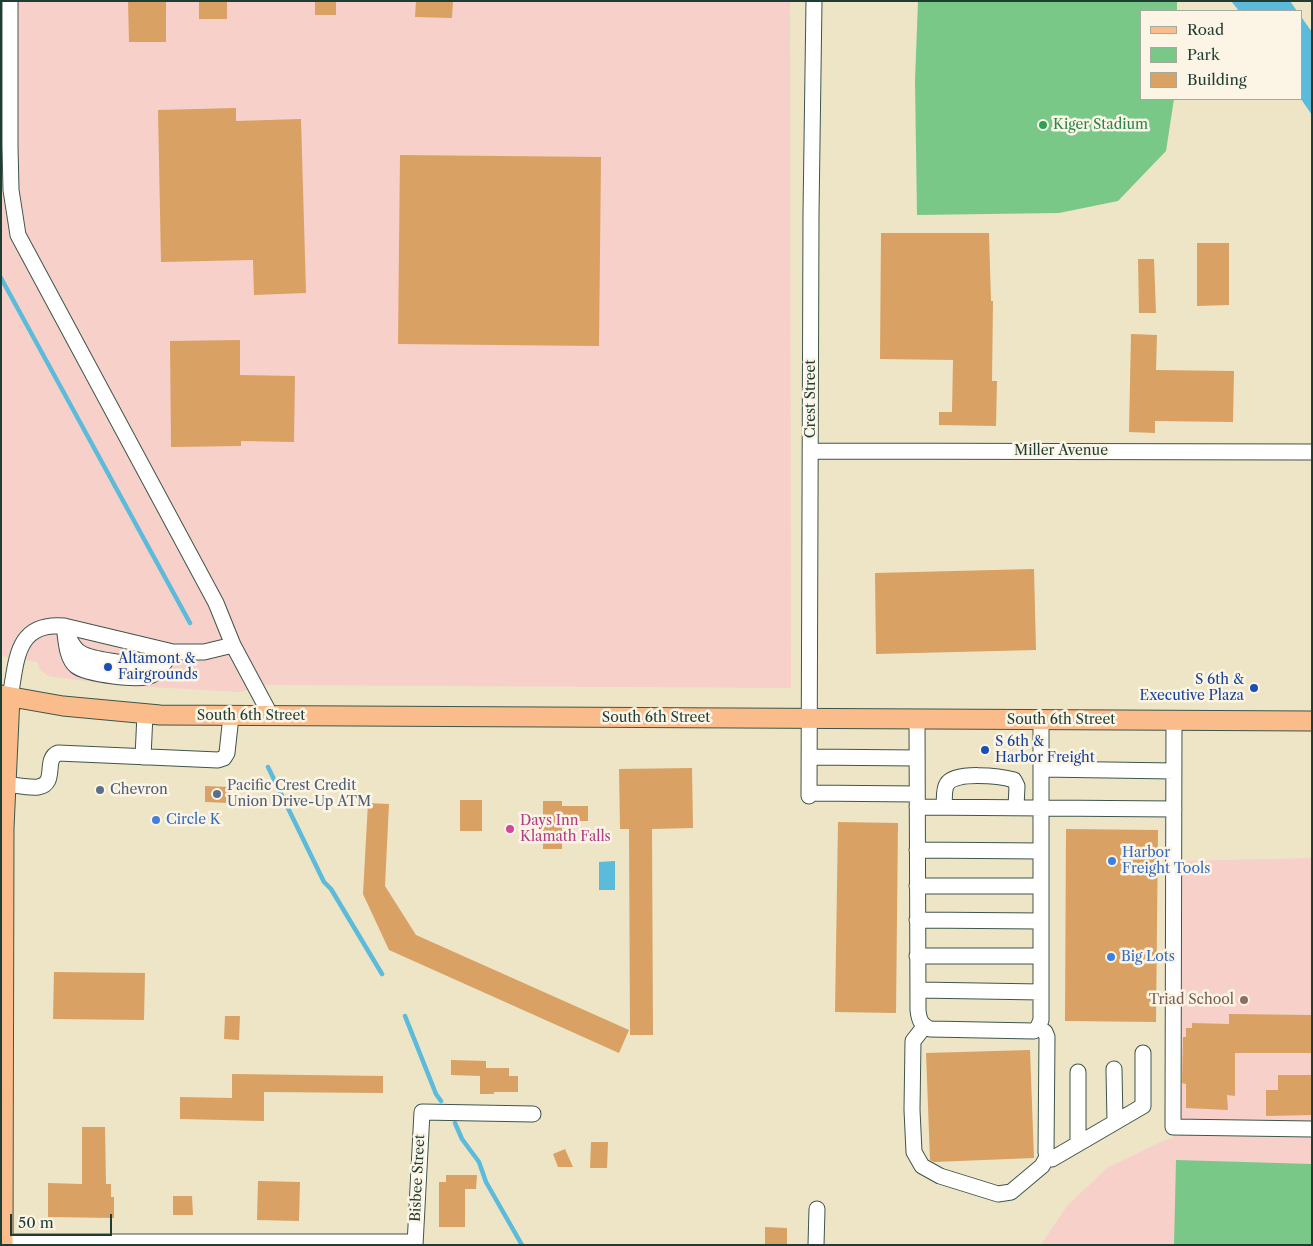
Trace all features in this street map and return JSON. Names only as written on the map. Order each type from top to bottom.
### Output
[{"type":"main road","name":"South 6th Street","points":[[6,696],[63,706],[145,714],[231,716],[1312,721]]},
{"type":"main road","points":[[3,1243],[6,696]]},
{"type":"street","points":[[10,1],[6,146],[18,235],[211,595],[233,645],[271,716]]},
{"type":"street","name":"Crest Street","points":[[814,1],[809,795],[917,801]]},
{"type":"street","name":"Miller Avenue","points":[[811,451],[1312,452]]},
{"type":"street","points":[[6,696],[20,647],[37,629],[50,625],[64,626],[173,652],[204,652],[233,645]]},
{"type":"street","points":[[64,626],[70,658],[76,666],[86,671],[127,678],[146,678],[153,674],[173,652]]},
{"type":"street","points":[[143,757],[145,714]]},
{"type":"street","points":[[6,784],[37,787],[45,785],[49,780],[52,759],[58,753],[218,760],[224,758],[227,753],[231,716]]},
{"type":"street","points":[[917,719],[918,1010],[920,1020],[924,1026],[930,1029],[1034,1031],[1041,1020],[1042,720]]},
{"type":"street","points":[[1174,720],[1173,1128],[1312,1129]]},
{"type":"street","points":[[809,757],[917,758]]},
{"type":"street","points":[[1041,769],[1174,771]]},
{"type":"street","points":[[944,807],[945,786],[951,779],[958,776],[1004,777],[1014,780],[1017,786],[1016,807]]},
{"type":"street","points":[[917,801],[944,807],[1174,809]]},
{"type":"street","points":[[917,850],[1041,851]]},
{"type":"street","points":[[917,886],[1041,886]]},
{"type":"street","points":[[918,920],[1041,921]]},
{"type":"street","points":[[918,956],[1041,956]]},
{"type":"street","points":[[918,990],[1041,992]]},
{"type":"street","points":[[924,1026],[913,1041],[912,1110],[914,1152],[922,1166],[940,1176],[998,1194],[1011,1192],[1042,1166],[1047,1157],[1047,1037],[1038,1027]]},
{"type":"street","points":[[1047,1157],[1052,1159],[1143,1106],[1143,1053]]},
{"type":"street","points":[[1114,1069],[1115,1122]]},
{"type":"street","points":[[1078,1072],[1078,1143]]},
{"type":"street","name":"Bisbee Street","points":[[415,1244],[422,1112],[533,1114]]},
{"type":"street","points":[[816,1245],[817,1210]]},
{"type":"street","points":[[3,1243],[415,1244]]},
{"type":"shaded area","points":[[1,1],[790,1],[791,688],[267,685],[239,692],[115,685],[48,676],[40,670],[37,662],[1,656]]},
{"type":"shaded area","name":"Triad School","points":[[1312,858],[1312,1245],[1041,1245],[1067,1206],[1107,1168],[1173,1138],[1179,861]]},
{"type":"green space","name":"Kiger Stadium","points":[[918,1],[1177,1],[1177,10],[1140,10],[1140,100],[1174,100],[1166,151],[1118,201],[1059,213],[917,215],[915,81]]},
{"type":"green space","points":[[1176,1160],[1312,1164],[1312,1245],[1174,1245]]},
{"type":"water","points":[[1231,1],[1290,1],[1296,10],[1238,10]]},
{"type":"water","points":[[1303,19],[1312,32],[1312,115],[1302,100]]},
{"type":"water","points":[[615,861],[615,890],[599,890],[599,862]]},
{"type":"building","points":[[128,1],[166,1],[166,42],[129,42]]},
{"type":"building","points":[[199,1],[227,1],[227,19],[199,19]]},
{"type":"building","points":[[315,1],[336,1],[336,15],[315,15]]},
{"type":"building","points":[[416,1],[453,1],[452,18],[415,17]]},
{"type":"building","points":[[236,108],[236,121],[301,119],[306,293],[254,295],[253,260],[161,262],[158,110]]},
{"type":"building","points":[[400,155],[601,157],[599,346],[398,344]]},
{"type":"building","points":[[881,233],[989,233],[991,301],[993,301],[992,381],[997,381],[996,426],[939,425],[939,412],[952,412],[953,360],[880,359]]},
{"type":"building","points":[[1197,243],[1229,243],[1229,305],[1197,306]]},
{"type":"building","points":[[1138,259],[1154,259],[1156,313],[1139,313]]},
{"type":"building","points":[[1131,334],[1157,335],[1156,370],[1234,371],[1233,422],[1155,421],[1155,433],[1129,432]]},
{"type":"building","points":[[240,340],[240,375],[295,376],[294,442],[241,441],[241,446],[171,447],[170,341]]},
{"type":"building","points":[[1034,569],[1036,650],[876,654],[875,573]]},
{"type":"building","points":[[692,768],[693,828],[652,829],[653,1035],[630,1035],[629,829],[620,829],[619,769]]},
{"type":"building","name":"Pacific Crest Credit Union Drive-Up ATM","points":[[205,786],[230,787],[229,803],[205,802]]},
{"type":"building","points":[[460,800],[482,800],[482,831],[460,831]]},
{"type":"building","points":[[543,801],[562,801],[562,806],[588,806],[588,821],[562,821],[562,849],[543,849]]},
{"type":"building","points":[[368,803],[389,804],[385,886],[416,935],[629,1030],[619,1053],[389,950],[363,894]]},
{"type":"building","points":[[838,822],[898,823],[896,1013],[835,1012]]},
{"type":"building","name":"Big Lots","points":[[1066,829],[1158,830],[1156,1022],[1065,1021]]},
{"type":"building","points":[[54,972],[145,973],[144,1020],[53,1019]]},
{"type":"building","name":"Triad School","points":[[1229,1014],[1312,1015],[1312,1053],[1235,1053],[1235,1096],[1227,1095],[1228,1110],[1186,1108],[1186,1084],[1182,1083],[1183,1037],[1186,1037],[1186,1028],[1192,1028],[1192,1023],[1229,1024]]},
{"type":"building","points":[[225,1016],[240,1016],[239,1040],[224,1039]]},
{"type":"building","points":[[1030,1050],[1034,1158],[934,1162],[930,1160],[926,1053]]},
{"type":"building","points":[[451,1060],[486,1061],[486,1068],[509,1068],[509,1076],[518,1076],[518,1092],[480,1094],[480,1076],[451,1075]]},
{"type":"building","points":[[232,1074],[383,1076],[383,1093],[264,1092],[264,1121],[180,1119],[180,1097],[232,1098]]},
{"type":"building","points":[[1278,1075],[1312,1075],[1312,1115],[1266,1116],[1266,1090],[1278,1090]]},
{"type":"building","points":[[82,1127],[105,1127],[106,1184],[111,1184],[111,1197],[114,1197],[114,1218],[48,1217],[48,1183],[82,1184]]},
{"type":"building","points":[[591,1142],[608,1142],[607,1168],[590,1168]]},
{"type":"building","points":[[565,1149],[573,1167],[558,1167],[553,1154]]},
{"type":"building","points":[[446,1175],[477,1175],[476,1189],[465,1189],[465,1227],[439,1227],[439,1182],[446,1182]]},
{"type":"building","points":[[258,1181],[300,1182],[299,1221],[257,1220]]},
{"type":"building","points":[[173,1196],[192,1196],[193,1215],[173,1215]]},
{"type":"building","points":[[765,1227],[787,1228],[787,1245],[765,1245]]},
{"type":"waterway","points":[[1,278],[190,623]]},
{"type":"waterway","points":[[268,767],[324,882],[331,889],[382,974]]},
{"type":"waterway","points":[[405,1016],[436,1094],[441,1101]]},
{"type":"waterway","points":[[455,1123],[462,1139],[479,1162],[486,1182],[522,1245]]},
{"type":"place","name":"Kiger Stadium","points":[[1043,125]]},
{"type":"place","name":"Altamont & Fairgrounds","points":[[108,667]]},
{"type":"place","name":"S 6th & Executive Plaza","points":[[1254,688]]},
{"type":"place","name":"S 6th & Harbor Freight","points":[[985,750]]},
{"type":"place","name":"Chevron","points":[[100,790]]},
{"type":"place","name":"Pacific Crest Credit Union Drive-Up ATM","points":[[217,794]]},
{"type":"place","name":"Circle K","points":[[156,820]]},
{"type":"place","name":"Days Inn Klamath Falls","points":[[510,829]]},
{"type":"place","name":"Harbor Freight Tools","points":[[1112,861]]},
{"type":"place","name":"Big Lots","points":[[1111,957]]},
{"type":"place","name":"Triad School","points":[[1244,1000]]}]
